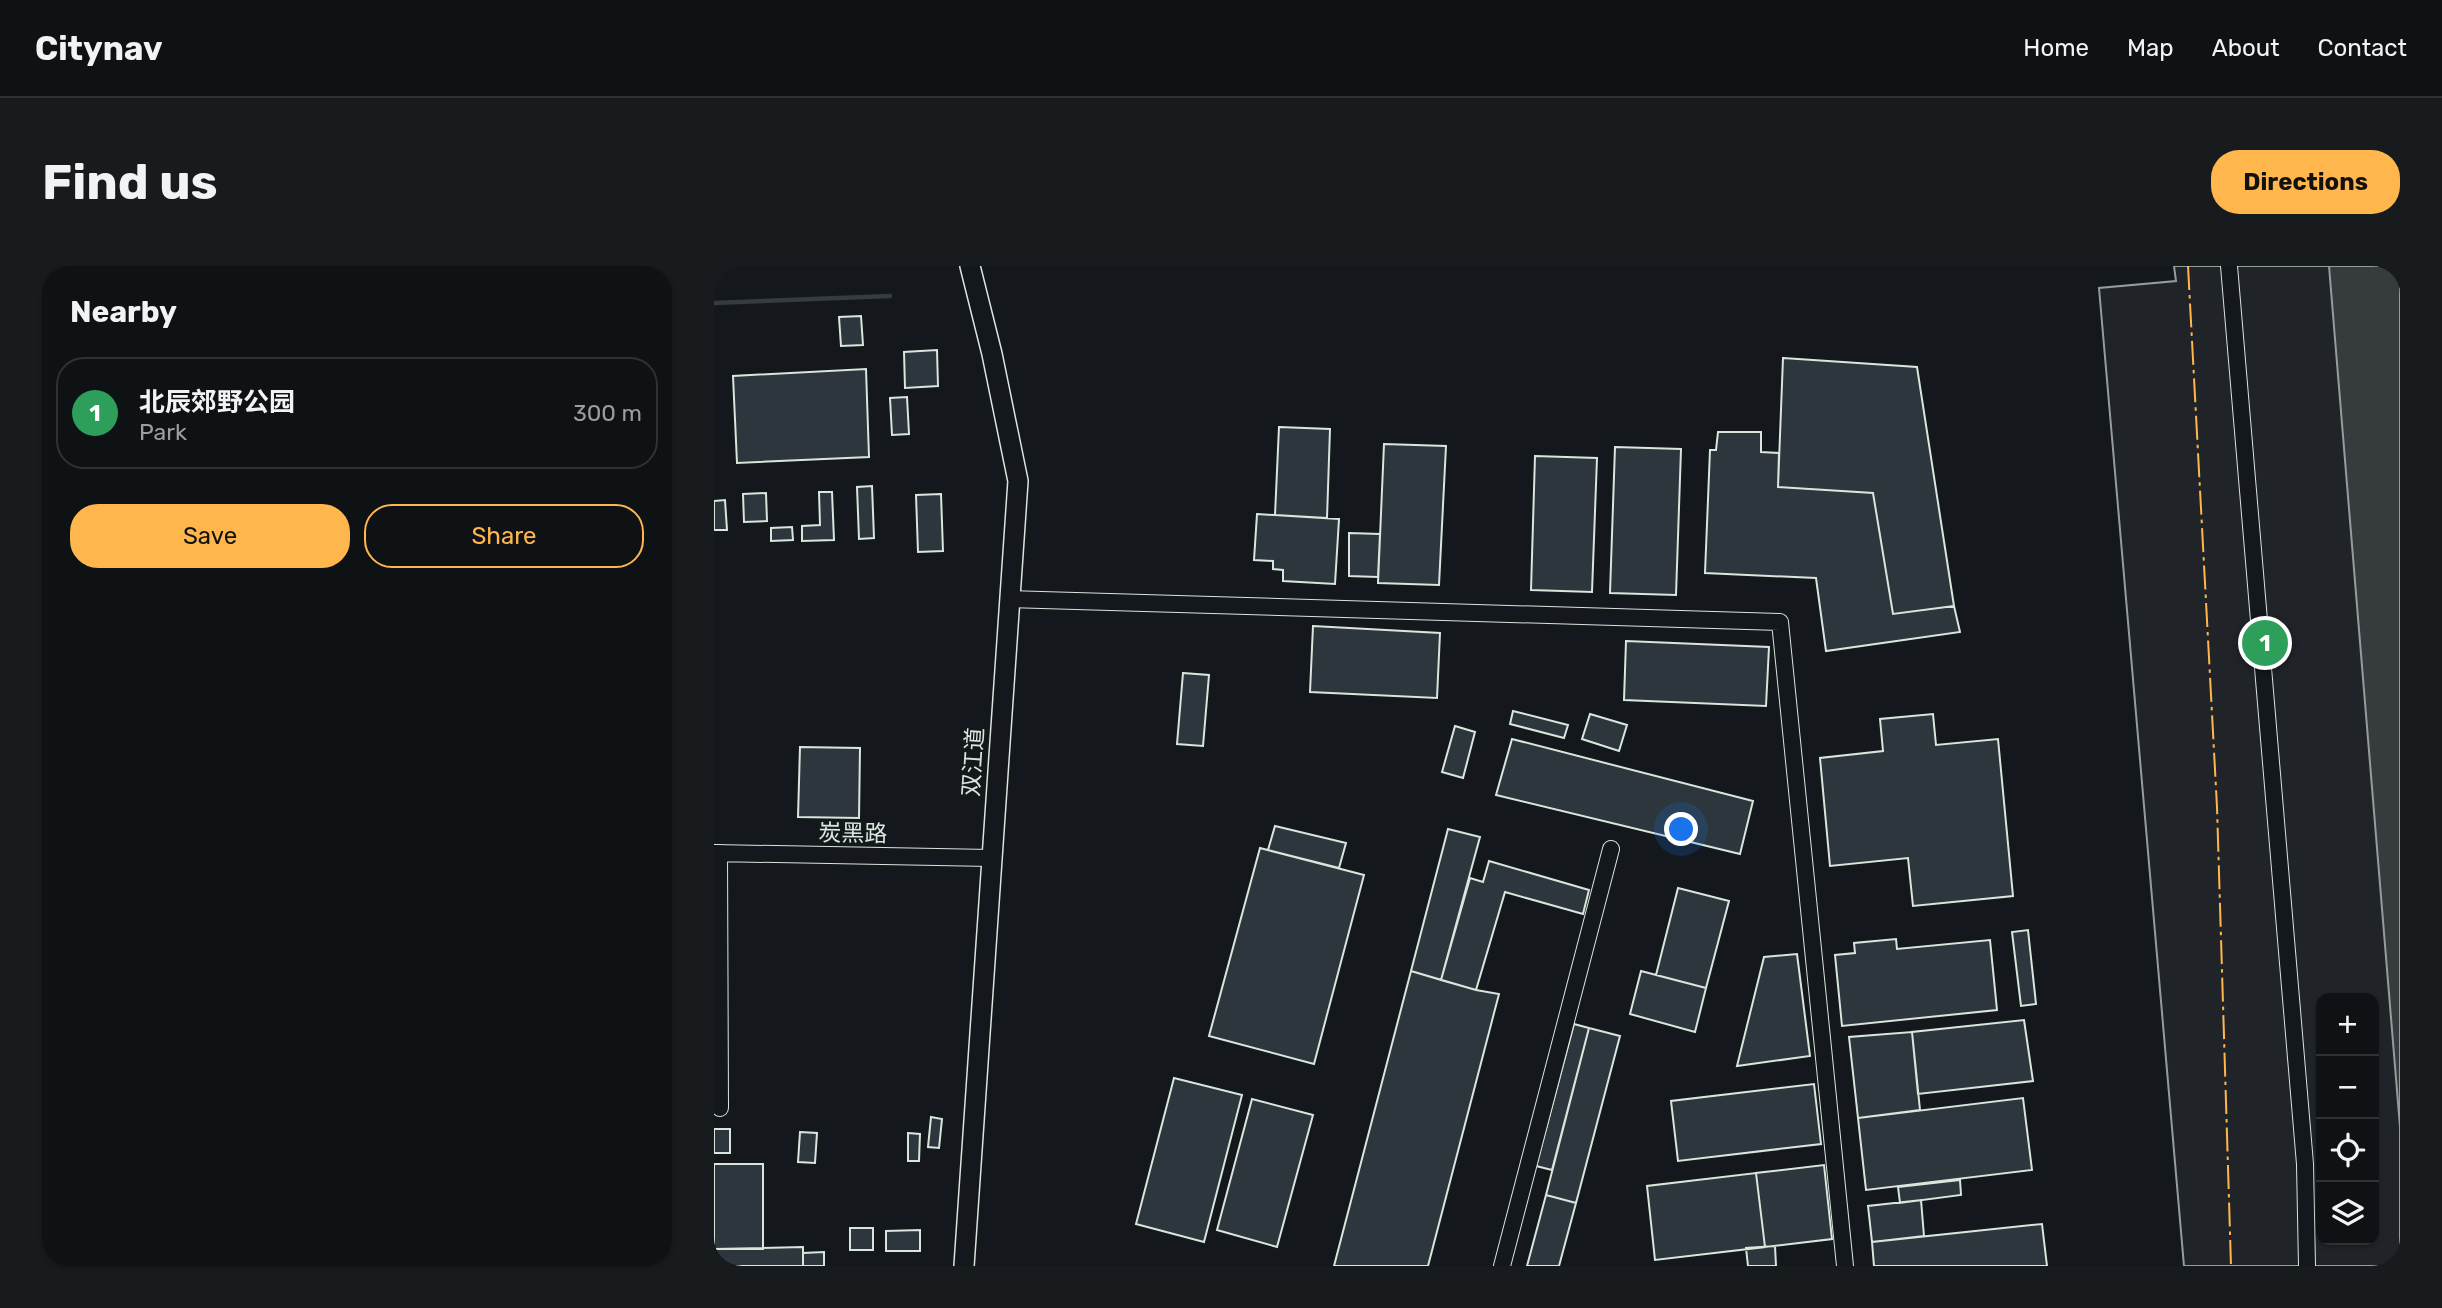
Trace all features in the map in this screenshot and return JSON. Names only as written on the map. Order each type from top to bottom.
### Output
[{"type":"main road","name":"双江道","points":[[964,1266],[1018,481],[970,266]]},
{"type":"street","points":[[2229,266],[2305,1164],[2307,1266]]},
{"type":"street","points":[[1009,599],[1780,622],[1845,1266]]},
{"type":"street","points":[[1502,1266],[1611,849]]},
{"type":"street","points":[[717,853],[720,1108]]},
{"type":"street","name":"炭黑路","points":[[717,853],[991,858]]},
{"type":"shaded area","points":[[2174,266],[2400,266],[2400,1266],[2184,1266],[2099,288],[2176,281]]},
{"type":"shaded area","points":[[2329,266],[2400,266],[2400,1127]]},
{"type":"building","points":[[861,316],[863,345],[841,346],[839,317]]},
{"type":"building","points":[[937,350],[938,386],[905,388],[904,352]]},
{"type":"building","points":[[1783,358],[1917,367],[1954,606],[1893,614],[1873,493],[1778,487]]},
{"type":"building","points":[[866,369],[869,457],[737,463],[733,376]]},
{"type":"building","points":[[907,397],[909,434],[892,435],[890,398]]},
{"type":"building","points":[[1279,427],[1330,429],[1327,518],[1275,515]]},
{"type":"building","points":[[1718,432],[1761,432],[1761,452],[1779,453],[1778,487],[1873,493],[1893,614],[1954,606],[1960,632],[1826,651],[1816,578],[1705,573],[1710,450],[1716,450]]},
{"type":"building","points":[[1384,444],[1446,446],[1439,585],[1378,583]]},
{"type":"building","points":[[1615,447],[1681,449],[1676,595],[1610,593]]},
{"type":"building","points":[[1535,456],[1597,458],[1592,592],[1531,590]]},
{"type":"building","points":[[872,486],[874,538],[859,539],[857,487]]},
{"type":"building","points":[[819,492],[832,492],[834,540],[802,541],[802,526],[820,525]]},
{"type":"building","points":[[766,493],[767,521],[744,522],[743,494]]},
{"type":"building","points":[[941,494],[943,551],[918,552],[916,495]]},
{"type":"building","points":[[725,500],[727,530],[714,530],[714,501]]},
{"type":"building","points":[[1257,514],[1339,519],[1335,584],[1283,581],[1283,570],[1273,569],[1273,561],[1254,560]]},
{"type":"building","points":[[792,527],[793,540],[771,541],[771,528]]},
{"type":"building","points":[[1349,533],[1380,534],[1378,577],[1349,576]]},
{"type":"building","points":[[1313,626],[1440,633],[1437,698],[1310,692]]},
{"type":"building","points":[[1626,641],[1769,647],[1766,706],[1624,700]]},
{"type":"building","points":[[1183,673],[1209,675],[1203,746],[1177,744]]},
{"type":"building","points":[[1513,711],[1568,725],[1564,738],[1510,724]]},
{"type":"building","points":[[1590,714],[1627,725],[1619,751],[1582,739]]},
{"type":"building","points":[[1933,714],[1936,745],[1998,739],[2013,896],[1913,906],[1908,858],[1830,866],[1820,758],[1883,751],[1880,719]]},
{"type":"building","points":[[1455,726],[1475,732],[1463,778],[1442,772]]},
{"type":"building","points":[[1512,739],[1753,801],[1740,854],[1496,795]]},
{"type":"building","points":[[800,747],[860,748],[859,818],[798,817]]},
{"type":"building","points":[[1275,826],[1346,843],[1339,868],[1268,850]]},
{"type":"building","points":[[1448,829],[1480,837],[1441,980],[1411,971]]},
{"type":"building","points":[[1260,848],[1364,875],[1314,1064],[1209,1036]]},
{"type":"building","points":[[1489,861],[1589,890],[1583,914],[1505,892],[1476,990],[1441,980],[1470,878],[1483,882]]},
{"type":"building","points":[[1678,888],[1729,901],[1706,988],[1656,975]]},
{"type":"building","points":[[2028,930],[2036,1004],[2021,1006],[2012,932]]},
{"type":"building","points":[[1896,939],[1897,949],[1990,940],[1997,1010],[1842,1026],[1835,955],[1855,953],[1854,943]]},
{"type":"building","points":[[1797,954],[1810,1056],[1737,1066],[1764,957]]},
{"type":"building","points":[[1411,971],[1499,994],[1428,1266],[1334,1266]]},
{"type":"building","points":[[1641,971],[1706,988],[1695,1032],[1630,1014]]},
{"type":"building","points":[[2024,1020],[2033,1081],[1918,1094],[1912,1032]]},
{"type":"building","points":[[1574,1024],[1589,1028],[1552,1170],[1536,1166]]},
{"type":"building","points":[[1589,1028],[1620,1036],[1576,1203],[1546,1195]]},
{"type":"building","points":[[1912,1032],[1920,1110],[1858,1118],[1849,1037]]},
{"type":"building","points":[[1174,1078],[1242,1095],[1204,1242],[1136,1224]]},
{"type":"building","points":[[1814,1084],[1821,1144],[1678,1161],[1671,1101]]},
{"type":"building","points":[[2023,1098],[2032,1170],[1866,1190],[1858,1118]]},
{"type":"building","points":[[1252,1099],[1313,1115],[1277,1247],[1217,1230]]},
{"type":"building","points":[[931,1117],[942,1119],[939,1148],[928,1147]]},
{"type":"building","points":[[714,1129],[730,1129],[730,1153],[714,1153]]},
{"type":"building","points":[[800,1132],[817,1133],[815,1163],[798,1162]]},
{"type":"building","points":[[908,1133],[920,1134],[919,1161],[908,1161]]},
{"type":"building","points":[[714,1164],[763,1164],[763,1249],[714,1249]]},
{"type":"building","points":[[1824,1165],[1832,1239],[1765,1247],[1756,1173]]},
{"type":"building","points":[[1756,1173],[1765,1247],[1655,1260],[1647,1186]]},
{"type":"building","points":[[1960,1180],[1961,1195],[1900,1203],[1898,1187]]},
{"type":"building","points":[[1546,1195],[1576,1203],[1559,1266],[1527,1266]]},
{"type":"building","points":[[1921,1200],[1924,1236],[1872,1242],[1868,1206]]},
{"type":"building","points":[[2042,1224],[2047,1266],[1874,1266],[1872,1242]]},
{"type":"building","points":[[850,1228],[873,1228],[873,1250],[850,1250]]},
{"type":"building","points":[[920,1230],[920,1251],[886,1251],[886,1231]]},
{"type":"building","points":[[1775,1246],[1776,1266],[1748,1266],[1746,1248]]},
{"type":"building","points":[[803,1247],[803,1266],[714,1266],[714,1249]]},
{"type":"building","points":[[824,1252],[824,1266],[803,1266],[803,1253]]},
{"type":"waterway","points":[[714,303],[890,296]]},
{"type":"power","points":[[2188,266],[2217,807],[2231,1266]]},
{"type":"place","name":"北辰郊野公园","points":[[2265,643]]}]
